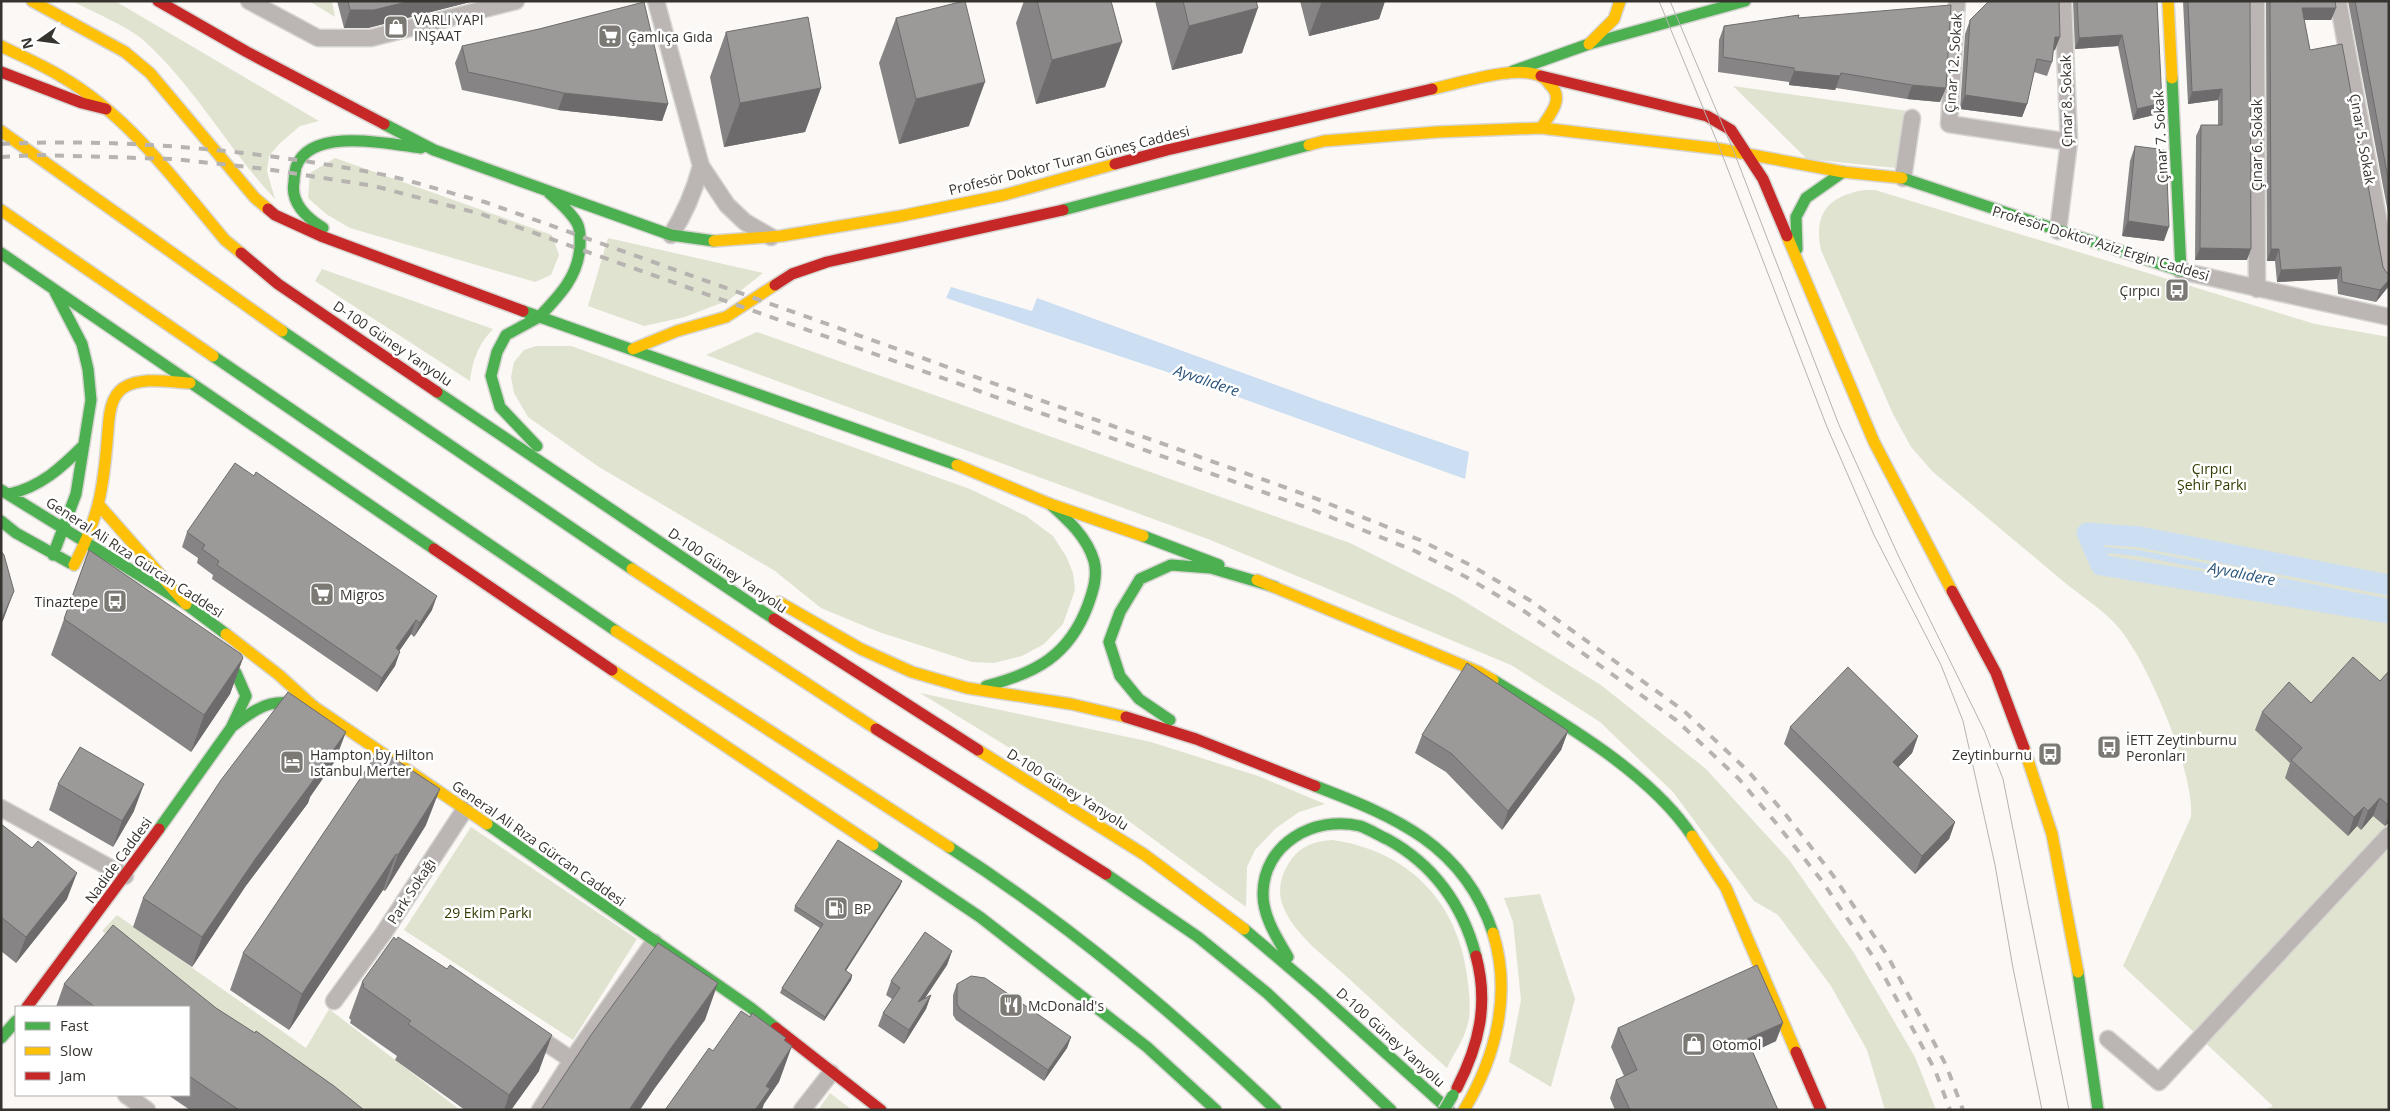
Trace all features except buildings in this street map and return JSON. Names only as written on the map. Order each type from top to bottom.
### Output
[{"type":"main road","points":[[32,1],[125,52],[150,73],[255,198],[275,215],[321,236],[539,317],[958,465],[1050,504],[1141,535],[1276,587],[1478,672],[1552,717],[1618,763],[1677,814],[1726,888],[1821,1110]]},
{"type":"main road","points":[[158,1],[247,52],[434,150]]},
{"type":"main road","points":[[1589,44],[1614,18],[1620,1]]},
{"type":"main road","points":[[1589,44],[1745,1]]},
{"type":"main road","name":"Çınar 7. Sokak","points":[[2168,1],[2181,271]]},
{"type":"main road","name":"Profesör Doktor Turan Güneş Caddesi","points":[[434,150],[671,234],[720,242],[771,238],[900,216],[1004,195],[1167,150],[1513,71],[1589,44]]},
{"type":"main road","name":"D-100 Güney Yanyolu","points":[[1,46],[63,77],[106,109],[140,138],[224,240],[278,284],[891,696],[1108,830],[1238,923],[1294,969],[1449,1110]]},
{"type":"main road","points":[[1513,71],[1707,116],[1731,130],[1763,179],[1874,442],[1996,672],[2029,760],[2052,834],[2080,981],[2098,1110]]},
{"type":"main road","points":[[1,72],[82,103],[106,109]]},
{"type":"main road","points":[[1541,76],[1555,89],[1557,100],[1552,113],[1541,128]]},
{"type":"main road","points":[[633,349],[677,331],[726,317],[792,274],[827,262],[1025,220],[1324,141],[1437,132],[1541,128],[1720,149],[1749,156],[1843,172]]},
{"type":"main road","points":[[1,131],[302,345],[576,532],[825,697],[1139,895],[1198,937],[1267,993],[1391,1110]]},
{"type":"main road","points":[[362,250],[313,223],[299,208],[293,193],[293,177],[301,157],[311,147],[329,141],[350,141],[434,150]]},
{"type":"main road","points":[[1797,259],[1796,217],[1806,198],[1843,172]]},
{"type":"main road","name":"Profesör Doktor Aziz Ergin Caddesi","points":[[1843,172],[1903,178],[2181,271]]},
{"type":"main road","points":[[545,189],[565,208],[579,228],[579,266],[563,291],[539,317],[506,335],[497,352],[491,376],[500,407],[572,483]]},
{"type":"main road","points":[[1,210],[580,608],[998,879],[1123,972],[1198,1036],[1276,1110]]},
{"type":"main road","points":[[1,252],[503,596],[980,917],[1147,1047],[1216,1110]]},
{"type":"main road","points":[[53,556],[65,528],[76,494],[91,400],[88,368],[82,344],[54,290]]},
{"type":"main road","points":[[1,521],[16,533],[53,556],[78,568],[100,505],[109,423],[114,399],[122,389],[135,384],[158,381],[191,383]]},
{"type":"main road","points":[[5,492],[30,489],[53,475],[84,445]]},
{"type":"main road","name":"General Ali Rıza Gürcan Caddesi","points":[[5,492],[186,604],[279,675],[313,706],[751,1008],[831,1073],[881,1110]]},
{"type":"main road","points":[[972,689],[1023,676],[1042,666],[1056,656],[1086,614],[1096,572],[1089,550],[1076,527],[1050,504]]},
{"type":"main road","points":[[100,505],[186,604]]},
{"type":"main road","points":[[1198,739],[1139,699],[1120,676],[1110,642],[1120,612],[1140,580],[1172,565],[1210,568],[1276,587]]},
{"type":"main road","points":[[728,587],[767,597],[859,648],[910,671],[972,689],[1009,693],[1100,710],[1166,727],[1376,810],[1429,842],[1448,858],[1465,878],[1480,901],[1498,952],[1501,1012],[1496,1042],[1484,1074],[1466,1107]]},
{"type":"main road","points":[[205,646],[236,674],[246,696],[231,728]]},
{"type":"main road","points":[[231,728],[267,702],[287,700],[313,706]]},
{"type":"main road","name":"Nadide Caddesi","points":[[28,1006],[125,876],[231,728]]},
{"type":"main road","points":[[1294,969],[1271,927],[1263,896],[1265,875],[1272,856],[1282,845],[1303,831],[1316,826],[1338,823],[1360,827],[1410,853],[1448,892],[1461,911],[1473,938],[1480,974],[1484,1008],[1477,1042],[1468,1068],[1444,1110]]},
{"type":"main road","points":[[1,1038],[15,1022]]},
{"type":"main road","points":[[1147,1047],[1180,1095]]},
{"type":"street","points":[[249,1],[318,38],[371,38],[516,1]]},
{"type":"street","points":[[656,1],[701,166],[726,205],[745,222],[771,238]]},
{"type":"street","name":"Çınar 12. Sokak","points":[[1957,1],[1948,124],[2069,142]]},
{"type":"street","name":"Çınar 8. Sokak","points":[[2058,231],[2069,142],[2063,1]]},
{"type":"street","name":"Çınar 6. Sokak","points":[[2256,1],[2257,289]]},
{"type":"street","name":"Çınar 5. Sokak","points":[[2338,1],[2389,277]]},
{"type":"street","points":[[1903,178],[1912,118]]},
{"type":"street","points":[[671,234],[689,205],[701,166]]},
{"type":"street","name":"Profesör Doktor Aziz Ergin Caddesi","points":[[2181,271],[2389,317]]},
{"type":"street","points":[[1,808],[125,876]]},
{"type":"street","name":"Park Sokağı","points":[[399,945],[383,934],[465,809]]},
{"type":"street","points":[[2108,1039],[2159,1082],[2389,835]]},
{"type":"street","points":[[334,1001],[383,934]]},
{"type":"street","points":[[540,1110],[572,1060],[654,942]]},
{"type":"street","points":[[514,1022],[572,1060]]},
{"type":"street","points":[[802,1110],[831,1073]]},
{"type":"street","points":[[127,1096],[147,1110]]},
{"type":"green space","points":[[72,1],[115,1],[319,121],[300,126],[279,144],[269,156],[267,171],[275,199],[241,159],[195,97],[162,58],[137,35]]},
{"type":"green space","points":[[309,1],[332,1],[335,17]]},
{"type":"green space","points":[[1733,86],[1908,111],[1896,168],[1807,159]]},
{"type":"green space","points":[[335,158],[552,235],[559,255],[551,275],[535,282],[350,228],[326,214],[308,198],[310,173]]},
{"type":"green space","name":"Çırpıcı Şehir Parkı","points":[[1864,190],[1875,190],[2315,324],[2389,337],[2389,1110],[2264,1110],[2273,1106],[2123,966],[2191,817],[2186,774],[2178,747],[2156,691],[2131,644],[2114,622],[1933,472],[1911,447],[1893,414],[1821,250],[1819,226],[1826,208],[1841,197]]},
{"type":"green space","points":[[608,238],[763,273],[729,300],[685,317],[644,326],[588,306]]},
{"type":"green space","points":[[322,269],[493,329],[483,341],[477,353],[470,381],[315,281]]},
{"type":"green space","points":[[757,332],[1350,543],[1454,595],[1601,685],[1706,769],[1790,861],[1854,953],[1915,1057],[1936,1110],[1885,1110],[1867,1050],[1831,986],[1778,915],[1754,901],[1673,792],[1600,722],[1511,665],[1208,539],[706,355]]},
{"type":"green space","points":[[536,346],[571,346],[970,489],[1026,516],[1053,536],[1066,556],[1073,573],[1075,590],[1063,624],[1044,644],[1022,656],[994,663],[972,662],[879,632],[821,608],[775,571],[599,467],[528,417],[514,393],[511,377],[514,362],[524,350]]},
{"type":"green space","points":[[920,693],[1151,742],[1258,776],[1325,804],[1299,812],[1275,829],[1255,850],[1247,867],[1246,907],[1126,819]]},
{"type":"green space","name":"29 Ekim Parkı","points":[[471,827],[637,939],[573,1040],[404,930]]},
{"type":"green space","points":[[1333,840],[1360,846],[1384,855],[1405,868],[1424,884],[1440,902],[1452,924],[1461,948],[1467,975],[1470,1008],[1469,1021],[1465,1032],[1447,1068],[1302,936],[1288,917],[1280,895],[1282,878],[1286,868],[1298,852],[1308,846],[1314,843]]},
{"type":"green space","points":[[1540,894],[1575,999],[1551,1087],[1509,1062],[1521,1000],[1513,922],[1504,898]]},
{"type":"green space","points":[[117,915],[306,1048],[329,1009],[460,1110],[338,1110],[102,931]]},
{"type":"green space","points":[[830,1093],[852,1110],[818,1110]]},
{"type":"water","points":[[951,287],[1032,311],[1037,298],[1320,401],[1469,452],[1465,479],[1188,379],[946,298]]},
{"type":"waterway","points":[[2389,585],[2140,537],[2087,533],[2101,565],[2389,613]]},
{"type":"waterway","name":"Ayvalıdere","points":[[2094,549],[2138,553],[2389,602]]},
{"type":"tram line","points":[[1659,1],[1720,149],[1827,427],[1874,535],[1941,665],[1963,721],[1995,865],[2013,968],[2042,1110]]},
{"type":"tram line","points":[[1670,1],[1734,152],[1839,425],[1898,555],[1984,730],[2003,779],[2069,1110]]},
{"type":"railway","points":[[1,144],[142,144],[236,152],[329,165],[403,179],[485,202],[1312,497],[1420,540],[1472,566],[1531,601],[1684,711],[1748,771],[1786,815],[1832,874],[1887,955],[1946,1065],[1963,1110]]},
{"type":"railway","points":[[1,157],[38,155],[174,159],[266,169],[374,186],[481,214],[1308,508],[1415,551],[1466,577],[1524,611],[1676,720],[1739,779],[1822,881],[1876,961],[1935,1070],[1950,1110]]},
{"type":"traffic: fast","points":[[1513,71],[1589,44],[1745,1]]},
{"type":"traffic: fast","points":[[1902,178],[2181,271],[2172,78]]},
{"type":"traffic: fast","points":[[384,124],[434,150],[671,235],[714,241]]},
{"type":"traffic: fast","points":[[323,228],[311,220],[301,209],[293,190],[296,167],[304,154],[317,146],[334,142],[352,141],[372,141],[421,148]]},
{"type":"traffic: fast","points":[[1063,210],[1309,145]]},
{"type":"traffic: fast","points":[[1797,249],[1796,217],[1806,198],[1843,172]]},
{"type":"traffic: fast","points":[[539,317],[567,285],[576,266],[580,245],[580,231],[577,223],[567,210],[548,192]]},
{"type":"traffic: fast","points":[[1,253],[434,549]]},
{"type":"traffic: fast","points":[[53,555],[76,494],[91,400],[88,369],[82,344],[55,292]]},
{"type":"traffic: fast","points":[[523,311],[957,465]]},
{"type":"traffic: fast","points":[[537,446],[500,407],[491,376],[497,352],[506,335],[539,317]]},
{"type":"traffic: fast","points":[[282,331],[632,569]]},
{"type":"traffic: fast","points":[[213,356],[616,631]]},
{"type":"traffic: fast","points":[[437,392],[774,619]]},
{"type":"traffic: fast","points":[[9,494],[21,491],[41,481],[68,461],[84,445]]},
{"type":"traffic: fast","points":[[1,490],[186,604],[226,634]]},
{"type":"traffic: fast","points":[[986,686],[1020,675],[1049,660],[1061,650],[1071,637],[1088,605],[1095,578],[1095,567],[1091,552],[1082,537],[1050,504]]},
{"type":"traffic: fast","points":[[1,521],[16,533],[70,563]]},
{"type":"traffic: fast","points":[[1143,536],[1219,565]]},
{"type":"traffic: fast","points":[[1170,720],[1139,699],[1120,676],[1109,642],[1120,612],[1140,579],[1171,565],[1211,568],[1275,587]]},
{"type":"traffic: fast","points":[[159,829],[231,728],[246,696],[236,673],[215,653]]},
{"type":"traffic: fast","points":[[1493,680],[1574,730],[1628,769],[1674,812],[1692,836]]},
{"type":"traffic: fast","points":[[233,726],[253,712],[270,704],[289,702],[313,706]]},
{"type":"traffic: fast","points":[[1315,786],[1373,810],[1424,838],[1445,856],[1464,877],[1480,903],[1493,933]]},
{"type":"traffic: fast","points":[[487,824],[751,1008],[776,1028]]},
{"type":"traffic: fast","points":[[1288,957],[1271,927],[1265,911],[1263,894],[1265,876],[1272,861],[1294,837],[1309,829],[1325,825],[1343,824],[1360,826],[1387,839],[1403,849],[1432,874],[1454,903],[1463,920],[1476,956]]},
{"type":"traffic: fast","points":[[873,845],[980,917],[1147,1047],[1216,1110]]},
{"type":"traffic: fast","points":[[949,847],[993,876],[1078,938],[1159,1004],[1276,1110]]},
{"type":"traffic: fast","points":[[1106,874],[1198,937],[1267,993],[1391,1110]]},
{"type":"traffic: fast","points":[[1244,929],[1318,992],[1449,1110]]},
{"type":"traffic: fast","points":[[2078,972],[2098,1110]]},
{"type":"traffic: fast","points":[[1,1038],[15,1022]]},
{"type":"traffic: fast","points":[[1444,1110],[1453,1095]]},
{"type":"traffic: slow","points":[[32,1],[125,52],[150,73],[255,198],[268,209]]},
{"type":"traffic: slow","points":[[1589,44],[1614,19],[1620,1]]},
{"type":"traffic: slow","points":[[2168,1],[2172,78]]},
{"type":"traffic: slow","points":[[1,46],[55,73],[109,111],[130,130],[170,173],[225,240],[241,253]]},
{"type":"traffic: slow","points":[[1309,145],[1324,141],[1437,132],[1541,128],[1552,112],[1556,101],[1554,90],[1546,80],[1532,73],[1504,73],[1432,89]]},
{"type":"traffic: slow","points":[[1541,128],[1720,149],[1843,172],[1902,178]]},
{"type":"traffic: slow","points":[[1,131],[282,331]]},
{"type":"traffic: slow","points":[[714,241],[781,236],[901,216],[1004,195],[1115,164]]},
{"type":"traffic: slow","points":[[1,210],[213,356]]},
{"type":"traffic: slow","points":[[1787,236],[1874,442],[1952,591]]},
{"type":"traffic: slow","points":[[633,349],[677,331],[726,317],[775,285]]},
{"type":"traffic: slow","points":[[74,565],[90,531],[99,499],[105,467],[110,413],[115,397],[123,388],[138,382],[190,383]]},
{"type":"traffic: slow","points":[[957,465],[1050,504],[1143,536]]},
{"type":"traffic: slow","points":[[99,505],[186,604]]},
{"type":"traffic: slow","points":[[632,569],[876,729]]},
{"type":"traffic: slow","points":[[1257,580],[1479,672],[1493,680]]},
{"type":"traffic: slow","points":[[779,602],[861,649],[912,672],[967,688],[1071,704],[1126,717]]},
{"type":"traffic: slow","points":[[616,631],[949,847]]},
{"type":"traffic: slow","points":[[226,634],[279,675],[313,706],[487,824]]},
{"type":"traffic: slow","points":[[612,670],[873,845]]},
{"type":"traffic: slow","points":[[2024,748],[2052,834],[2078,972]]},
{"type":"traffic: slow","points":[[978,750],[1145,855],[1244,929]]},
{"type":"traffic: slow","points":[[1692,836],[1726,888],[1796,1052]]},
{"type":"traffic: slow","points":[[1464,1110],[1485,1069],[1498,1024],[1501,1002],[1501,979],[1499,956],[1493,933]]},
{"type":"traffic: jam","points":[[158,1],[247,52],[384,124]]},
{"type":"traffic: jam","points":[[1,72],[82,103],[106,109]]},
{"type":"traffic: jam","points":[[1541,76],[1707,116],[1731,130],[1763,179],[1787,236]]},
{"type":"traffic: jam","points":[[1115,164],[1167,150],[1432,89]]},
{"type":"traffic: jam","points":[[268,209],[275,215],[321,236],[523,311]]},
{"type":"traffic: jam","points":[[775,285],[792,274],[827,262],[1063,210]]},
{"type":"traffic: jam","points":[[241,253],[278,284],[437,392]]},
{"type":"traffic: jam","points":[[434,549],[612,670]]},
{"type":"traffic: jam","points":[[1952,591],[1996,673],[2024,748]]},
{"type":"traffic: jam","points":[[774,619],[978,750]]},
{"type":"traffic: jam","points":[[1126,717],[1196,739],[1315,786]]},
{"type":"traffic: jam","points":[[876,729],[1106,874]]},
{"type":"traffic: jam","points":[[28,1006],[159,829]]},
{"type":"traffic: jam","points":[[1457,1088],[1471,1056],[1480,1024],[1482,991],[1476,956]]},
{"type":"traffic: jam","points":[[776,1028],[881,1110]]},
{"type":"traffic: jam","points":[[1796,1052],[1821,1110]]},
{"type":"place","name":"VARLI YAPI INŞAAT","points":[[396,27]]},
{"type":"place","name":"Çamlıça Gıda","points":[[610,36]]},
{"type":"place","name":"Çırpıcı","points":[[2177,290]]},
{"type":"place","name":"Migros","points":[[322,594]]},
{"type":"place","name":"Tinaztepe","points":[[115,601]]},
{"type":"place","name":"İETT Zeytinburnu Peronları","points":[[2109,747]]},
{"type":"place","name":"Zeytinburnu","points":[[2050,754]]},
{"type":"place","name":"Hampton by Hilton Istanbul Merter","points":[[292,762]]},
{"type":"place","name":"BP","points":[[836,908]]},
{"type":"place","name":"McDonald's","points":[[1011,1005]]},
{"type":"place","name":"Otomol","points":[[1694,1044]]}]
